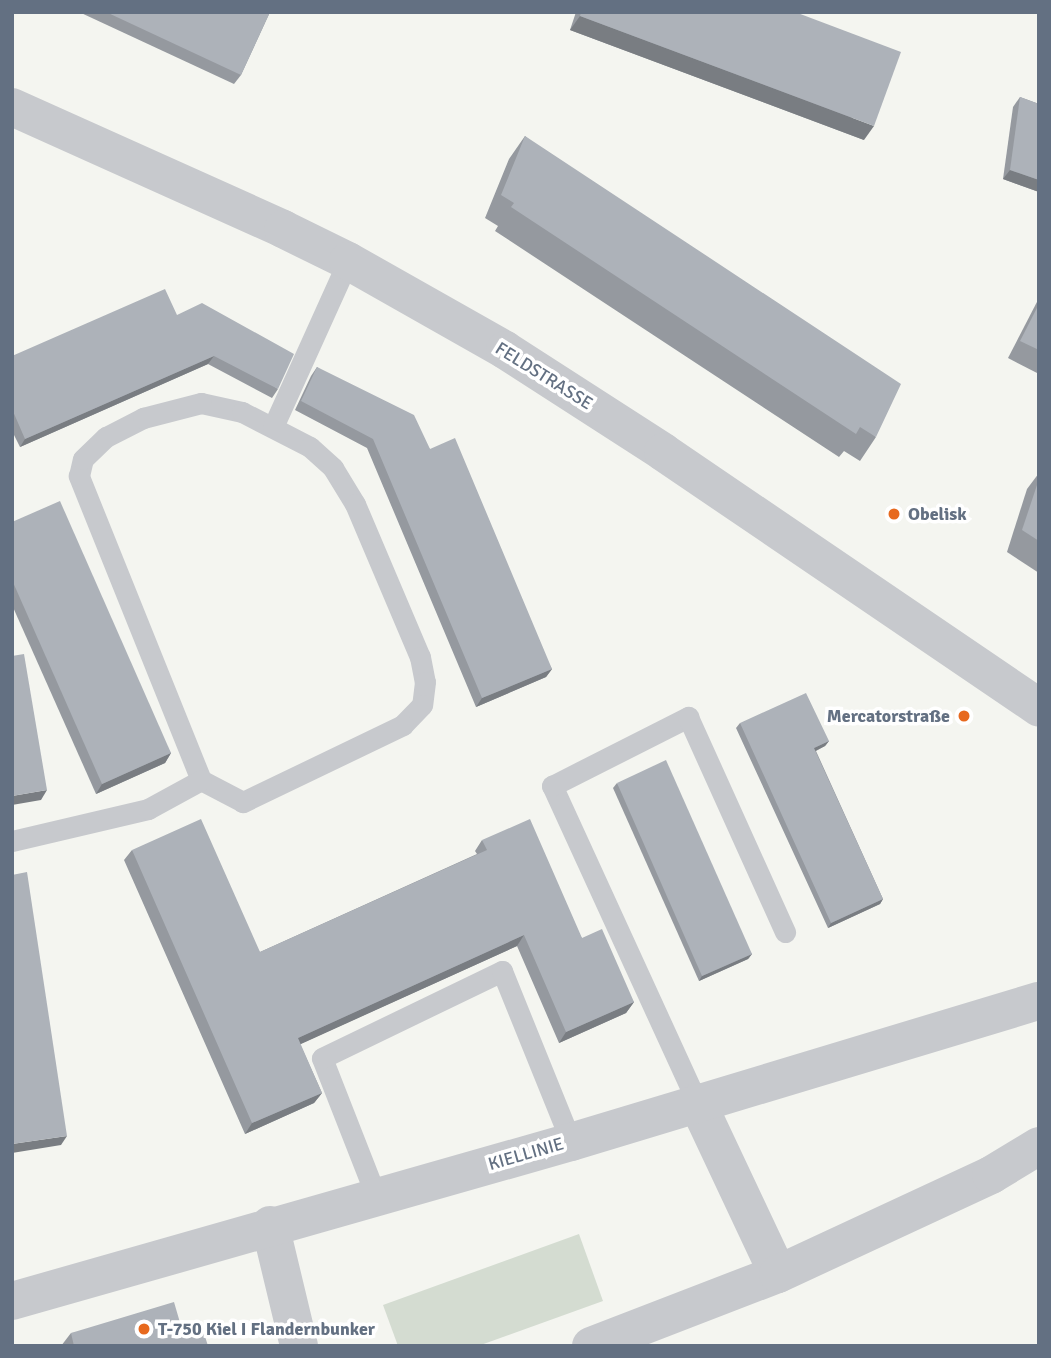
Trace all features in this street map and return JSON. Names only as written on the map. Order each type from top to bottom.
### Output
[{"type":"street","name":"FELDSTRASSE","points":[[12,107],[348,261],[505,350],[652,444],[1039,708]]},
{"type":"street","name":"KIELLINIE","points":[[12,1301],[270,1225],[571,1142],[1039,1001]]},
{"type":"street","points":[[697,1102],[778,1274]]},
{"type":"street","points":[[591,1346],[778,1274],[991,1175],[1039,1146]]},
{"type":"street","points":[[270,1225],[299,1346]]},
{"type":"lane","points":[[273,427],[348,261]]},
{"type":"lane","points":[[201,403],[242,412],[273,427],[310,447],[333,468],[355,504],[420,657],[425,682],[422,705],[403,725],[243,803],[201,780],[79,476],[83,459],[106,437],[143,418],[201,403]]},
{"type":"lane","points":[[697,1102],[552,786],[688,718],[785,932]]},
{"type":"lane","points":[[12,841],[148,809],[201,780]]},
{"type":"lane","points":[[376,1196],[321,1058],[502,971],[571,1142]]},
{"type":"shaded area","points":[[579,1234],[603,1301],[478,1346],[398,1346],[383,1305]]},
{"type":"building","points":[[106,12],[270,12],[241,75]]},
{"type":"building","points":[[581,12],[795,12],[901,52],[874,126],[580,16]]},
{"type":"building","points":[[1020,97],[1039,104],[1039,180],[1010,170]]},
{"type":"building","points":[[525,136],[901,384],[876,437],[860,427],[856,434],[511,207],[514,203],[501,195]]},
{"type":"building","points":[[165,289],[177,315],[202,303],[294,354],[278,389],[214,356],[25,439],[12,409],[12,356]]},
{"type":"building","points":[[1039,304],[1039,350],[1020,341]]},
{"type":"building","points":[[317,367],[414,415],[430,449],[455,438],[552,669],[482,698],[373,439],[301,401]]},
{"type":"building","points":[[1039,479],[1039,541],[1022,530]]},
{"type":"building","points":[[60,501],[171,753],[102,784],[12,580],[12,522]]},
{"type":"building","points":[[24,654],[47,790],[12,796],[12,656]]},
{"type":"building","points":[[806,693],[829,741],[814,748],[883,899],[831,923],[740,723]]},
{"type":"building","points":[[666,760],[752,954],[702,976],[617,783]]},
{"type":"building","points":[[201,819],[260,952],[487,850],[482,840],[530,819],[582,938],[602,929],[634,1002],[566,1032],[524,935],[298,1038],[322,1093],[252,1123],[132,850]]},
{"type":"building","points":[[27,872],[67,1136],[12,1144],[12,875]]},
{"type":"building","points":[[174,1302],[181,1326],[200,1320],[208,1346],[74,1346],[71,1333]]},
{"type":"place","name":"Obelisk","points":[[894,514]]},
{"type":"place","name":"Mercatorstraße","points":[[964,716]]},
{"type":"place","name":"T-750 Kiel I Flandernbunker","points":[[144,1329]]}]
